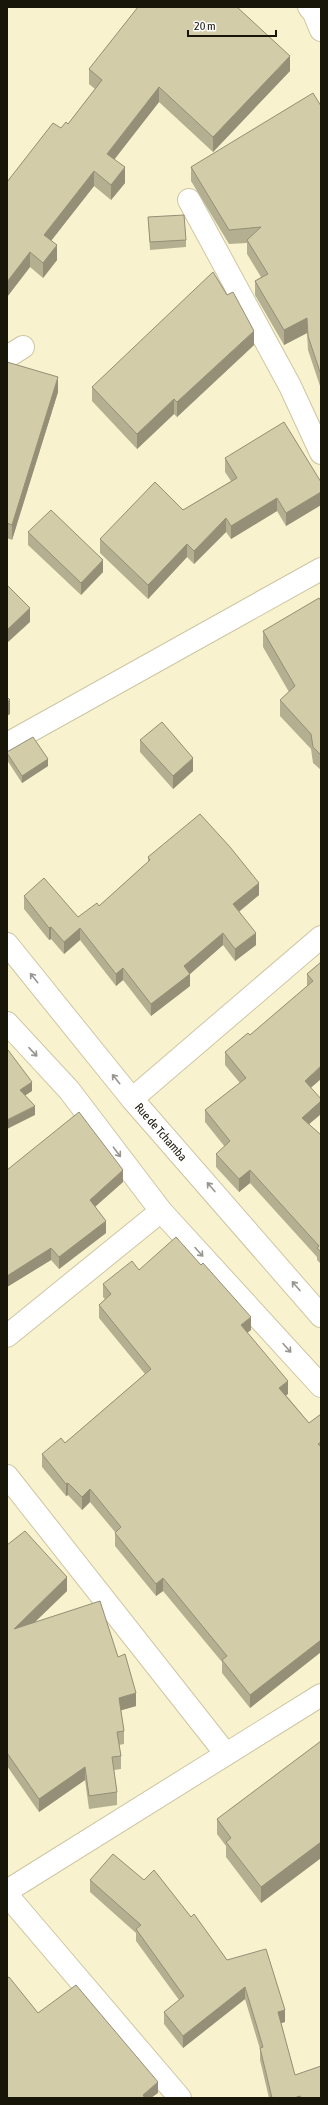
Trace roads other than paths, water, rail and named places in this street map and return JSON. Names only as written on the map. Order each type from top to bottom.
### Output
[{"type":"street","points":[[189,200],[290,386],[321,453]]},
{"type":"street","points":[[7,744],[321,569]]},
{"type":"street","points":[[132,1099],[321,937]]},
{"type":"street","name":"Rue de Tchamba","points":[[7,944],[132,1099],[321,1316]]},
{"type":"street","points":[[7,1023],[69,1090],[161,1211],[320,1384]]},
{"type":"street","points":[[7,1336],[161,1211]]},
{"type":"street","points":[[7,1476],[226,1754]]},
{"type":"street","points":[[7,1891],[321,1695]]},
{"type":"street","points":[[7,1895],[180,2098]]}]
